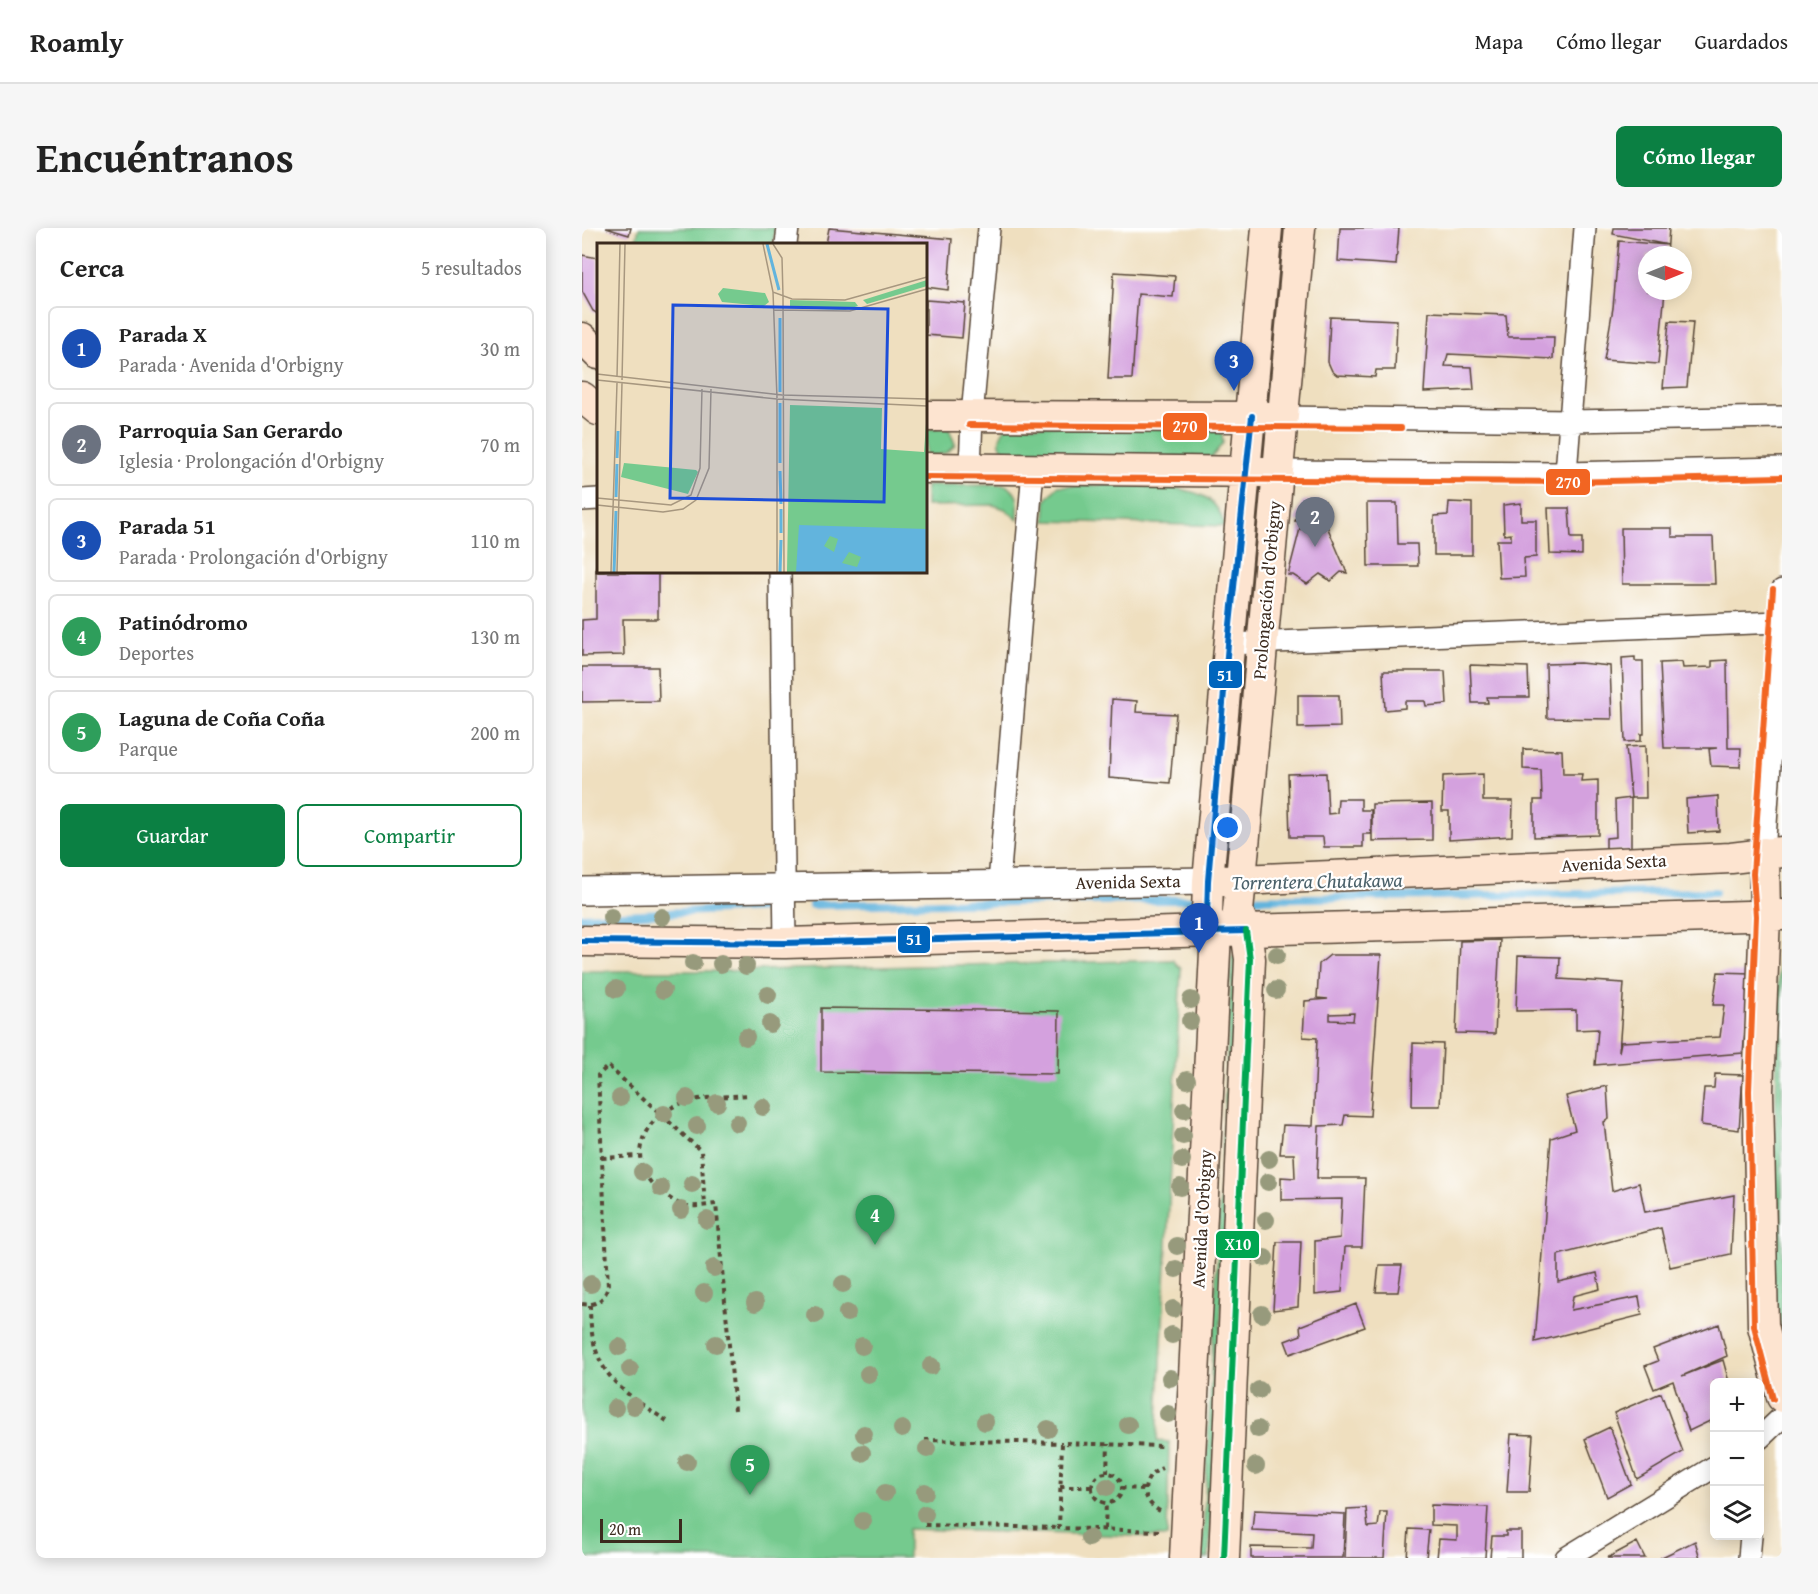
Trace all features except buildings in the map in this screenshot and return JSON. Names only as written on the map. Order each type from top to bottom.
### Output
[{"type":"main road","name":"Prolongación d'Orbigny","points":[[1208,883],[1228,644],[1252,416],[1267,228]]},
{"type":"main road","name":"Prolongación d'Orbigny","points":[[1241,902],[1300,228]]},
{"type":"main road","points":[[582,338],[597,353]]},
{"type":"main road","points":[[582,397],[597,409]]},
{"type":"main road","points":[[927,416],[1282,417]]},
{"type":"main road","points":[[927,468],[1278,471]]},
{"type":"main road","name":"Avenida Sexta","points":[[582,941],[785,911],[1212,924],[1241,902],[1720,858],[1770,885]]},
{"type":"main road","name":"Avenida Sexta","points":[[1208,883],[1241,902],[1770,885]]},
{"type":"main road","name":"Avenida d'Orbigny","points":[[1185,1558],[1212,924],[1208,883]]},
{"type":"main road","points":[[1770,885],[1758,1091],[1762,1326],[1782,1397]]},
{"type":"main road","name":"Avenida d'Orbigny","points":[[1224,1558],[1250,959],[1241,902]]},
{"type":"street","points":[[786,243],[788,228]]},
{"type":"street","points":[[970,469],[972,416],[989,228]]},
{"type":"street","points":[[1566,474],[1585,228]]},
{"type":"street","points":[[1282,417],[1569,421],[1782,417]]},
{"type":"street","points":[[1278,471],[1566,474],[1782,468]]},
{"type":"street","points":[[999,883],[1033,469]]},
{"type":"street","points":[[582,500],[597,499]]},
{"type":"street","points":[[780,573],[785,911]]},
{"type":"street","points":[[1770,885],[1782,590]]},
{"type":"street","points":[[1228,644],[1779,622]]},
{"type":"street","name":"Avenida Sexta","points":[[582,891],[785,911],[999,883],[1208,883]]},
{"type":"street","points":[[1764,1434],[1782,1417]]},
{"type":"street","points":[[1566,1558],[1710,1469]]},
{"type":"street","points":[[1749,1558],[1751,1540]]},
{"type":"path","points":[[582,1304],[590,1305],[603,1299],[608,1287],[598,1075],[608,1066],[701,1152],[705,1205]]},
{"type":"path","points":[[735,1410],[716,1204],[687,1207],[649,1184],[641,1168],[639,1156],[643,1137],[660,1115],[678,1105],[700,1099],[750,1095]]},
{"type":"path","points":[[602,1158],[639,1156]]},
{"type":"path","points":[[590,1305],[590,1331],[605,1370],[623,1392],[667,1421]]},
{"type":"path","points":[[926,1440],[1162,1446]]},
{"type":"path","points":[[1059,1528],[1062,1443]]},
{"type":"path","points":[[1107,1473],[1108,1444]]},
{"type":"path","points":[[1160,1511],[1149,1503],[1144,1489],[1150,1475],[1162,1468]]},
{"type":"path","points":[[1107,1473],[1119,1479],[1121,1488],[1115,1500],[1106,1502],[1094,1496],[1092,1487],[1095,1478],[1107,1473]]},
{"type":"path","points":[[1060,1487],[1092,1487]]},
{"type":"path","points":[[1121,1488],[1144,1489]]},
{"type":"path","points":[[1105,1529],[1106,1502]]},
{"type":"path","points":[[925,1524],[1160,1531]]},
{"type":"green space","points":[[639,228],[775,228],[773,243],[635,243]]},
{"type":"green space","points":[[1008,425],[1214,427],[1222,434],[1223,443],[1212,457],[1010,456],[1000,445],[1000,437]]},
{"type":"green space","points":[[927,429],[949,429],[955,444],[946,453],[927,455]]},
{"type":"green space","points":[[1005,485],[1016,495],[1018,520],[1005,509],[993,505],[927,506],[927,486]]},
{"type":"green space","points":[[1134,485],[1174,488],[1191,492],[1212,502],[1225,526],[1045,521],[1046,500],[1058,486]]},
{"type":"green space","points":[[1779,953],[1782,953],[1782,1331],[1772,1293]]},
{"type":"green space","points":[[1239,955],[1209,1558],[1202,1558],[1232,956]]},
{"type":"green space","points":[[1173,960],[1181,969],[1157,1441],[1169,1442],[1167,1537],[908,1529],[908,1558],[582,1558],[582,971],[716,971]]},
{"type":"waterway","name":"Torrentera Chutakawa","points":[[812,905],[1715,892]]},
{"type":"waterway","name":"Torrentera Chutakawa","points":[[582,917],[765,908]]},
{"type":"transit line","name":"51","points":[[1216,932],[1207,915],[1208,881],[1228,644],[1252,416]]},
{"type":"transit line","name":"270","points":[[969,425],[1401,428]]},
{"type":"transit line","name":"270","points":[[927,477],[1566,482],[1782,477]]},
{"type":"transit line","name":"270","points":[[1773,589],[1753,874],[1756,916],[1749,1091],[1754,1326],[1773,1399]]},
{"type":"transit line","name":"51","points":[[582,941],[785,943],[1246,931]]},
{"type":"transit line","name":"X10","points":[[1224,1558],[1250,959],[1246,931]]},
{"type":"place","name":"Parada 51","points":[[1234,391]]},
{"type":"place","name":"Parroquia San Gerardo","points":[[1315,547]]},
{"type":"place","name":"Parada X","points":[[1199,953]]},
{"type":"place","name":"Patinódromo","points":[[875,1245]]},
{"type":"place","name":"Laguna de Coña Coña","points":[[750,1495]]}]
